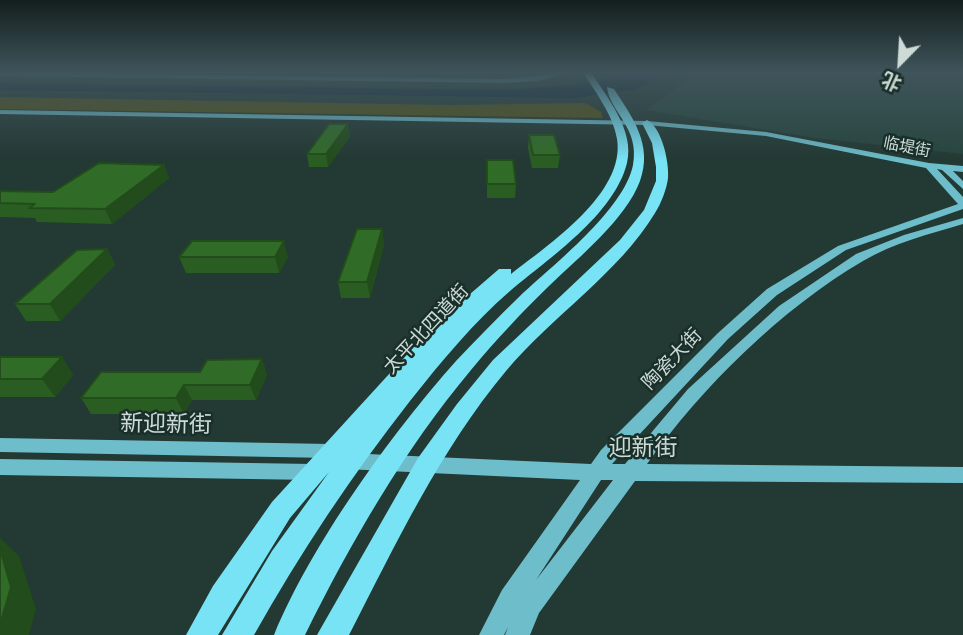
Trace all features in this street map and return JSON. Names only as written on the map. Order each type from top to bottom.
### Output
[{"type":"main road","name":"太平北四道街","points":[[237,635],[257,599],[364,444],[418,378],[471,319],[580,221],[612,184],[622,162],[621,132],[604,102]]},
{"type":"main road","points":[[292,630],[349,528],[432,406],[490,335],[626,198],[640,163],[639,139],[617,102]]},
{"type":"main road","name":"太平北四道街","points":[[201,635],[281,510],[439,330],[470,300],[573,217],[594,195],[607,173],[612,152],[608,125]]},
{"type":"main road","points":[[331,635],[426,465],[500,365],[625,243],[649,211],[662,180],[662,167],[649,126]]},
{"type":"street","name":"临堤街","points":[[0,115],[649,126],[766,139],[931,169],[945,168]]},
{"type":"street","points":[[945,168],[963,169]]},
{"type":"street","points":[[945,168],[963,186]]},
{"type":"street","name":"陶瓷大街","points":[[491,635],[510,598],[608,456],[723,336],[772,292],[842,248],[963,205],[931,169]]},
{"type":"street","name":"陶瓷大街","points":[[517,635],[531,605],[630,472],[694,393],[784,309],[860,257],[908,237],[963,221]]},
{"type":"street","name":"新迎新街","points":[[0,446],[322,461]]},
{"type":"street","name":"迎新街","points":[[322,461],[597,472],[963,475]]},
{"type":"street","points":[[0,467],[322,461]]},
{"type":"shaded area","points":[[0,102],[450,105],[585,103],[601,112],[603,118],[0,109]]},
{"type":"shaded area","points":[[657,102],[963,102],[963,154],[816,138],[646,110]]},
{"type":"building","points":[[329,124],[348,124],[326,154],[307,154]]},
{"type":"building","points":[[529,135],[554,135],[560,155],[533,155]]},
{"type":"building","points":[[487,160],[513,160],[516,184],[487,184]]},
{"type":"building","points":[[99,163],[164,165],[105,209],[29,208],[35,204],[0,203],[0,191],[53,192]]},
{"type":"building","points":[[357,229],[382,229],[367,282],[338,282]]},
{"type":"building","points":[[192,241],[284,241],[275,257],[179,257]]},
{"type":"building","points":[[107,249],[50,304],[15,304],[77,250]]},
{"type":"building","points":[[0,357],[62,357],[42,379],[0,379]]},
{"type":"building","points":[[262,359],[250,385],[184,385],[176,398],[81,398],[101,372],[200,372],[207,360]]},
{"type":"building","points":[[0,549],[11,587],[0,625]]}]
